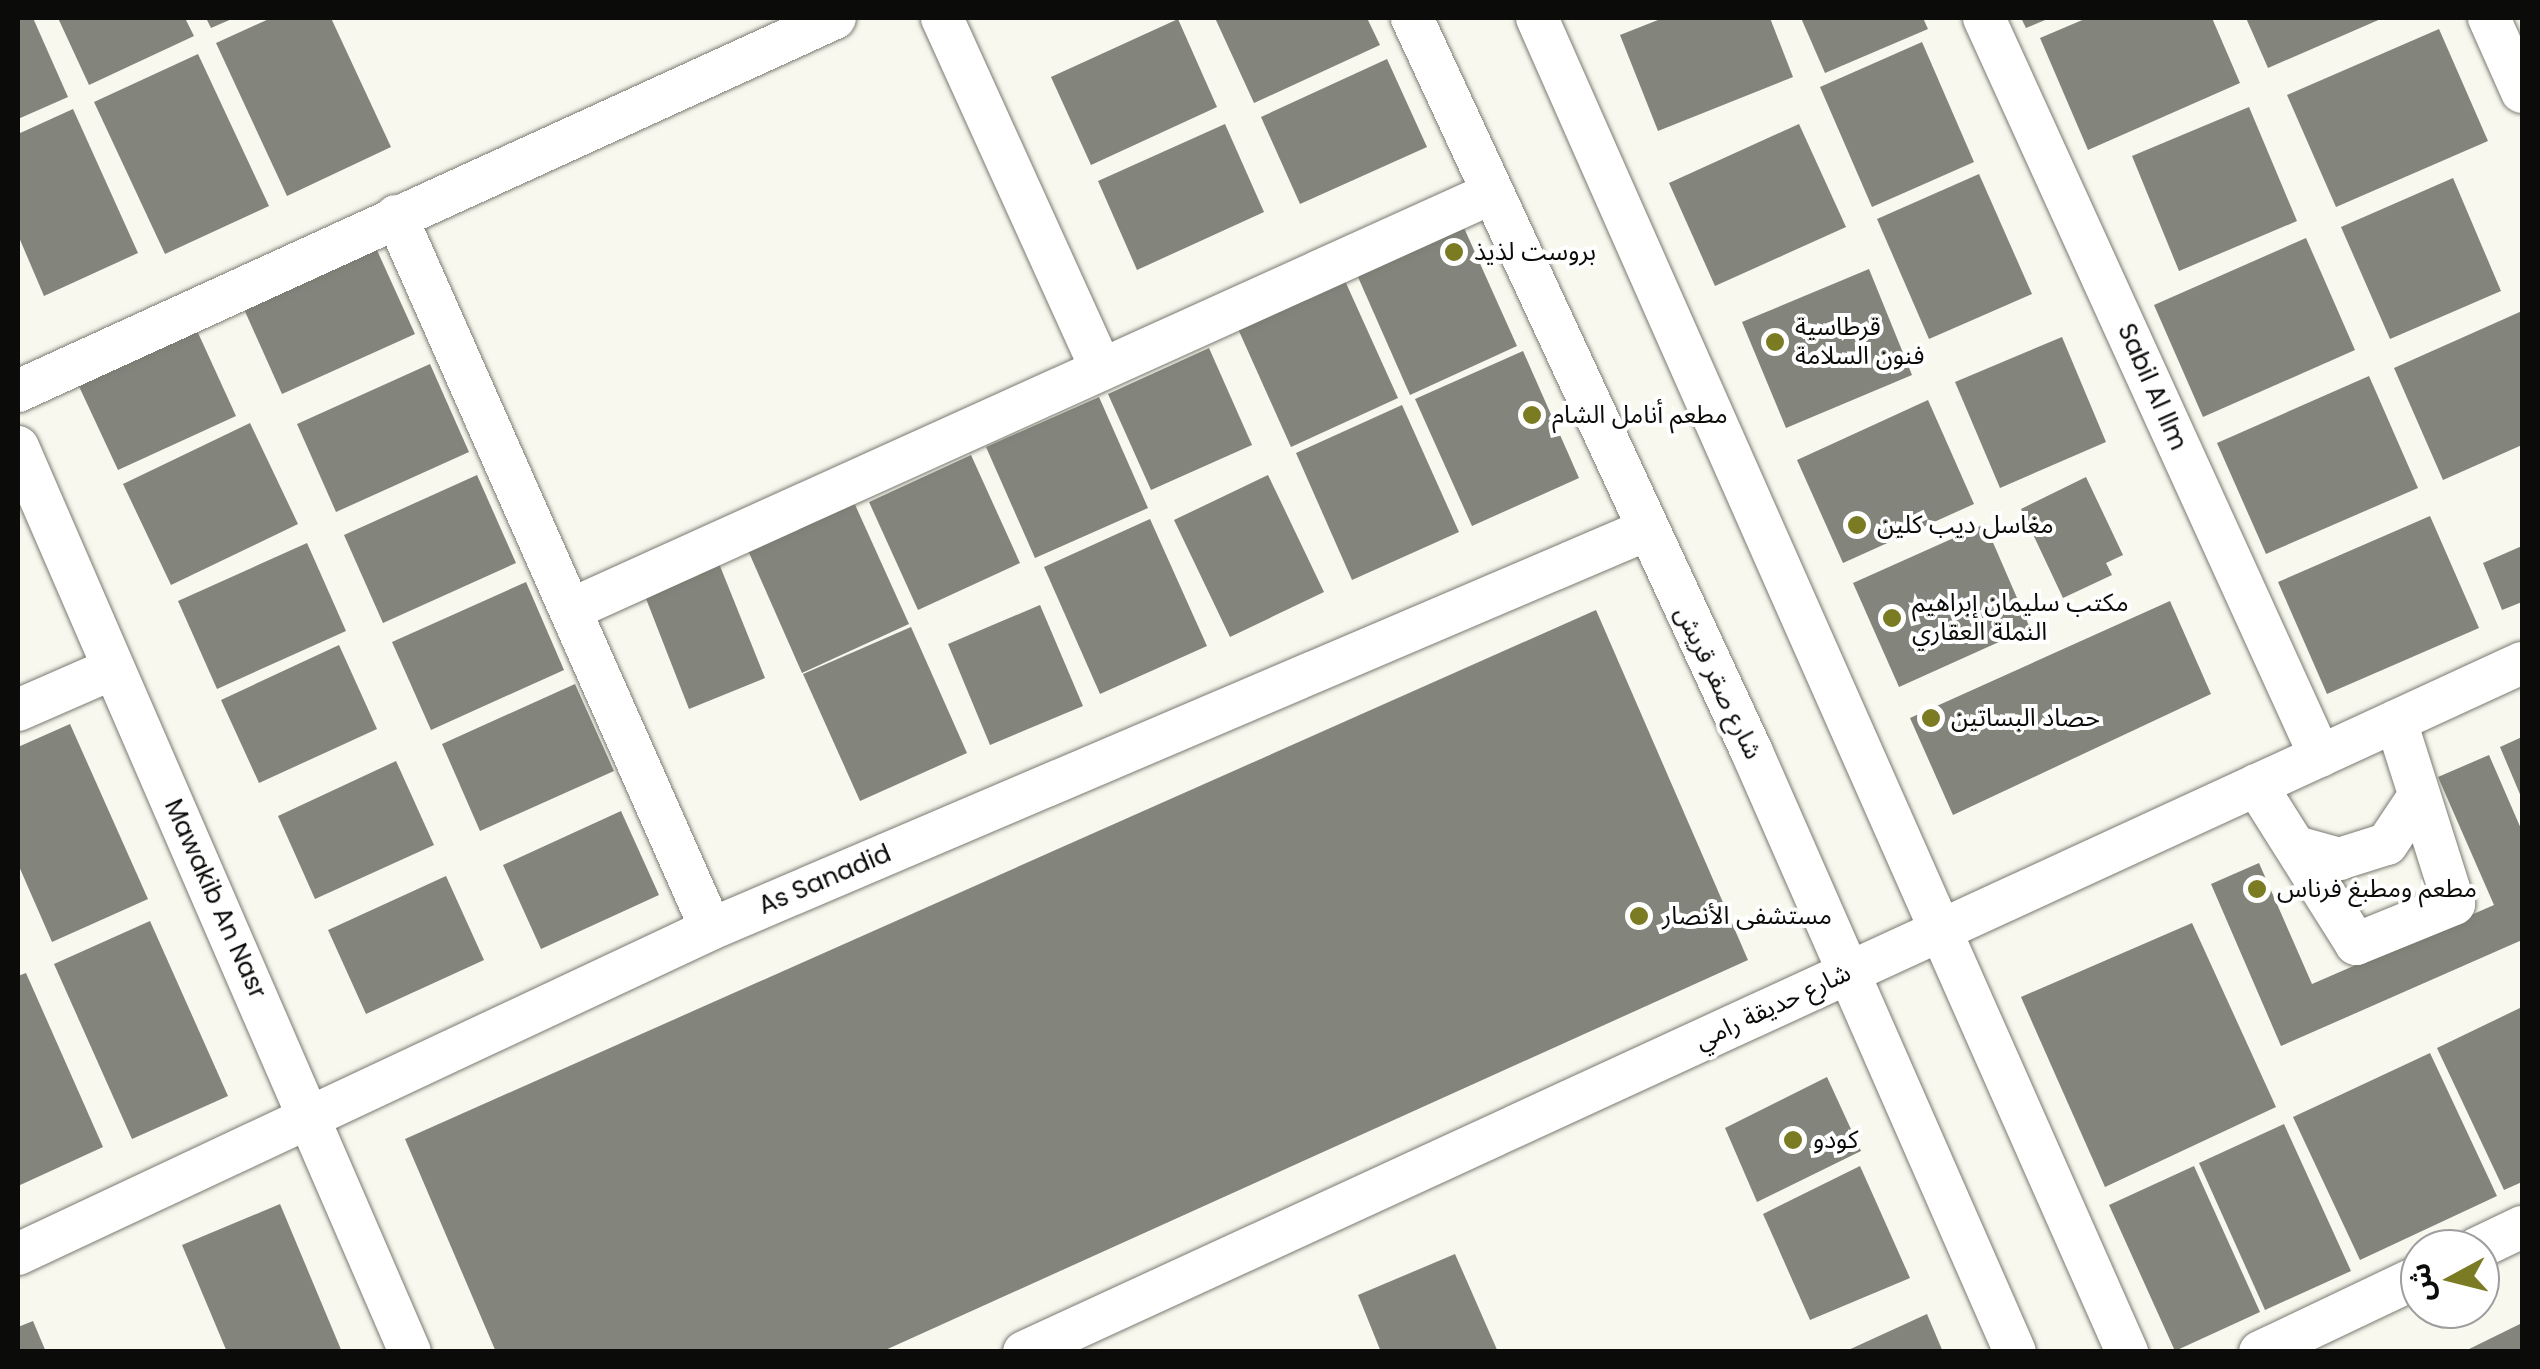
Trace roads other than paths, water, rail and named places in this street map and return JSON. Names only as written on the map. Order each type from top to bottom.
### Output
[{"type":"street","points":[[18,391],[835,18]]},
{"type":"street","points":[[942,18],[1101,369]]},
{"type":"street","name":"شارع صقر قريش","points":[[1412,18],[1644,531],[1850,972],[2015,1352]]},
{"type":"street","points":[[1538,18],[1938,932],[2127,1352]]},
{"type":"street","name":"Sabil Al llm","points":[[1984,18],[2320,756]]},
{"type":"street","points":[[2490,18],[2522,92]]},
{"type":"street","points":[[572,609],[1492,193]]},
{"type":"street","points":[[396,216],[710,929]]},
{"type":"street","name":"Mawakib An Nasr","points":[[18,448],[112,670],[311,1116],[410,1352]]},
{"type":"street","name":"As Sanadid","points":[[18,1254],[710,929],[1644,531]]},
{"type":"street","name":"شارع حديقة رامي","points":[[1024,1352],[2522,663]]},
{"type":"street","points":[[18,710],[112,670]]},
{"type":"street","points":[[2256,785],[2356,944],[2454,904],[2396,721]]},
{"type":"street","points":[[2296,848],[2339,859],[2387,844],[2419,796]]},
{"type":"street","points":[[2260,1352],[2400,1286]]},
{"type":"place","name":"بروست لذيذ","points":[[1454,252]]},
{"type":"place","name":"قرطاسية فنون السلامة","points":[[1775,342]]},
{"type":"place","name":"مطعم أنامل الشام","points":[[1532,415]]},
{"type":"place","name":"مغاسل ديب كلين","points":[[1857,525]]},
{"type":"place","name":"مكتب سليمان إبراهيم النملة العقاري","points":[[1892,618]]},
{"type":"place","name":"حصاد البساتين","points":[[1931,718]]},
{"type":"place","name":"مطعم ومطبغ فرناس","points":[[2257,889]]},
{"type":"place","name":"مستشفى الأنصار","points":[[1639,916]]},
{"type":"place","name":"كودو","points":[[1793,1140]]}]
